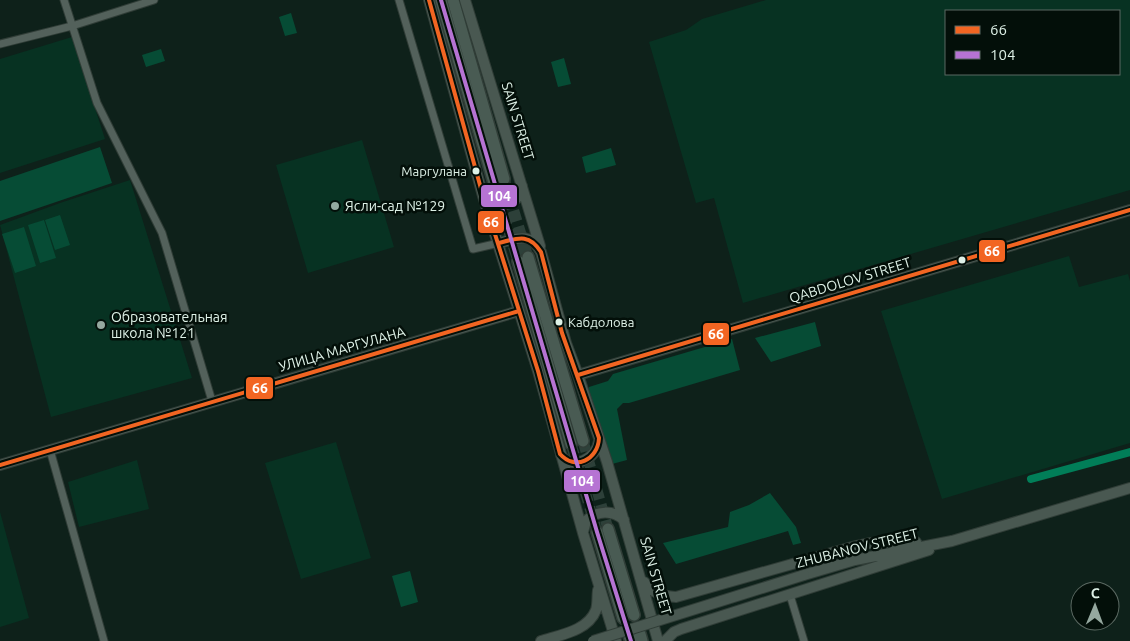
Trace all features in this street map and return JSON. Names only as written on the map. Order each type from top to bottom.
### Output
[{"type":"main road","points":[[429,0],[483,196],[538,371],[560,454],[616,641]]},
{"type":"main road","name":"SAIN STREET","points":[[441,0],[499,181],[454,0]]},
{"type":"main road","name":"SAIN STREET","points":[[465,0],[522,186],[566,343],[599,438],[624,520],[658,641]]},
{"type":"main road","points":[[483,196],[498,205],[505,204],[512,202],[518,197],[522,186]]},
{"type":"main road","name":"QABDOLOV STREET","points":[[578,375],[1130,210]]},
{"type":"main road","points":[[499,243],[528,238],[536,243],[541,252]]},
{"type":"main road","points":[[571,444],[523,259],[583,441]]},
{"type":"main road","name":"УЛИЦА МАРГУЛАНА","points":[[0,465],[519,311]]},
{"type":"main road","points":[[560,454],[563,459],[569,462],[592,457],[597,451],[599,438]]},
{"type":"main road","name":"ZHUBANOV STREET","points":[[593,641],[855,560],[952,541],[1130,488]]},
{"type":"main road","points":[[583,533],[586,521],[599,513],[612,513],[624,520]]},
{"type":"main road","points":[[602,530],[629,617]]},
{"type":"main road","points":[[641,579],[651,591],[657,594],[676,597],[870,543],[952,541]]},
{"type":"main road","points":[[665,641],[674,632],[681,629],[927,551],[952,541]]},
{"type":"main road","points":[[541,641],[579,628],[592,617],[597,608],[598,584]]},
{"type":"street","points":[[64,0],[97,103],[162,232],[212,401]]},
{"type":"street","points":[[0,44],[72,26],[154,0]]},
{"type":"street","points":[[399,0],[473,249],[499,243]]},
{"type":"street","points":[[50,450],[104,641]]},
{"type":"street","points":[[790,595],[804,641]]},
{"type":"shaded area","points":[[766,0],[1130,0],[1130,190],[743,303],[714,198],[696,203],[649,42],[686,30],[702,19]]},
{"type":"shaded area","points":[[291,13],[297,33],[285,36],[279,17]]},
{"type":"shaded area","points":[[72,37],[105,139],[0,173],[0,59]]},
{"type":"shaded area","points":[[161,49],[165,61],[146,67],[142,55]]},
{"type":"shaded area","points":[[564,58],[571,84],[558,87],[551,62]]},
{"type":"shaded area","name":"Ясли-сад №129","points":[[362,140],[394,247],[308,273],[276,165]]},
{"type":"shaded area","points":[[100,147],[112,183],[0,221],[0,181]]},
{"type":"shaded area","points":[[611,148],[616,165],[586,173],[582,157]]},
{"type":"shaded area","name":"Образовательная школа №121","points":[[130,180],[192,378],[51,417],[0,225]]},
{"type":"shaded area","points":[[60,215],[70,245],[55,250],[45,220]]},
{"type":"shaded area","points":[[44,220],[56,258],[40,263],[28,225]]},
{"type":"shaded area","points":[[24,227],[36,266],[15,273],[2,234]]},
{"type":"shaded area","points":[[1069,256],[1079,287],[1128,274],[1130,281],[1130,443],[942,499],[881,311]]},
{"type":"shaded area","points":[[815,322],[821,346],[771,362],[755,338]]},
{"type":"shaded area","points":[[732,339],[740,370],[629,403],[623,403],[617,409],[627,460],[612,464],[589,393],[589,387],[608,381],[613,374]]},
{"type":"shaded area","points":[[336,442],[371,558],[301,579],[265,463]]},
{"type":"shaded area","points":[[137,460],[149,509],[79,527],[68,482]]},
{"type":"shaded area","points":[[770,493],[796,527],[801,543],[793,545],[788,531],[676,564],[663,543],[728,527],[730,512],[749,505]]},
{"type":"shaded area","points":[[0,512],[29,618],[0,627]]},
{"type":"shaded area","points":[[410,571],[418,602],[401,607],[392,576]]},
{"type":"waterway","points":[[1031,479],[1130,452]]},
{"type":"tunnel","points":[[504,179],[528,257]]},
{"type":"tunnel","points":[[494,183],[518,261]]},
{"type":"tunnel","points":[[583,441],[608,529]]},
{"type":"tunnel","points":[[571,444],[597,532]]},
{"type":"transit line","name":"66","points":[[429,0],[483,196],[538,371],[560,454],[572,462],[585,461],[595,452],[599,438],[562,333],[541,252],[532,242],[523,238],[499,243]]},
{"type":"transit line","name":"104","points":[[441,0],[597,532],[631,641]]},
{"type":"transit line","name":"66","points":[[578,375],[1130,210]]},
{"type":"transit line","name":"66","points":[[0,465],[519,311]]},
{"type":"place","name":"Маргулана","points":[[476,171]]},
{"type":"place","name":"Ясли-сад №129","points":[[335,206]]},
{"type":"place","name":"Кабдолова","points":[[559,322]]},
{"type":"place","name":"Образовательная школа №121","points":[[101,325]]}]
